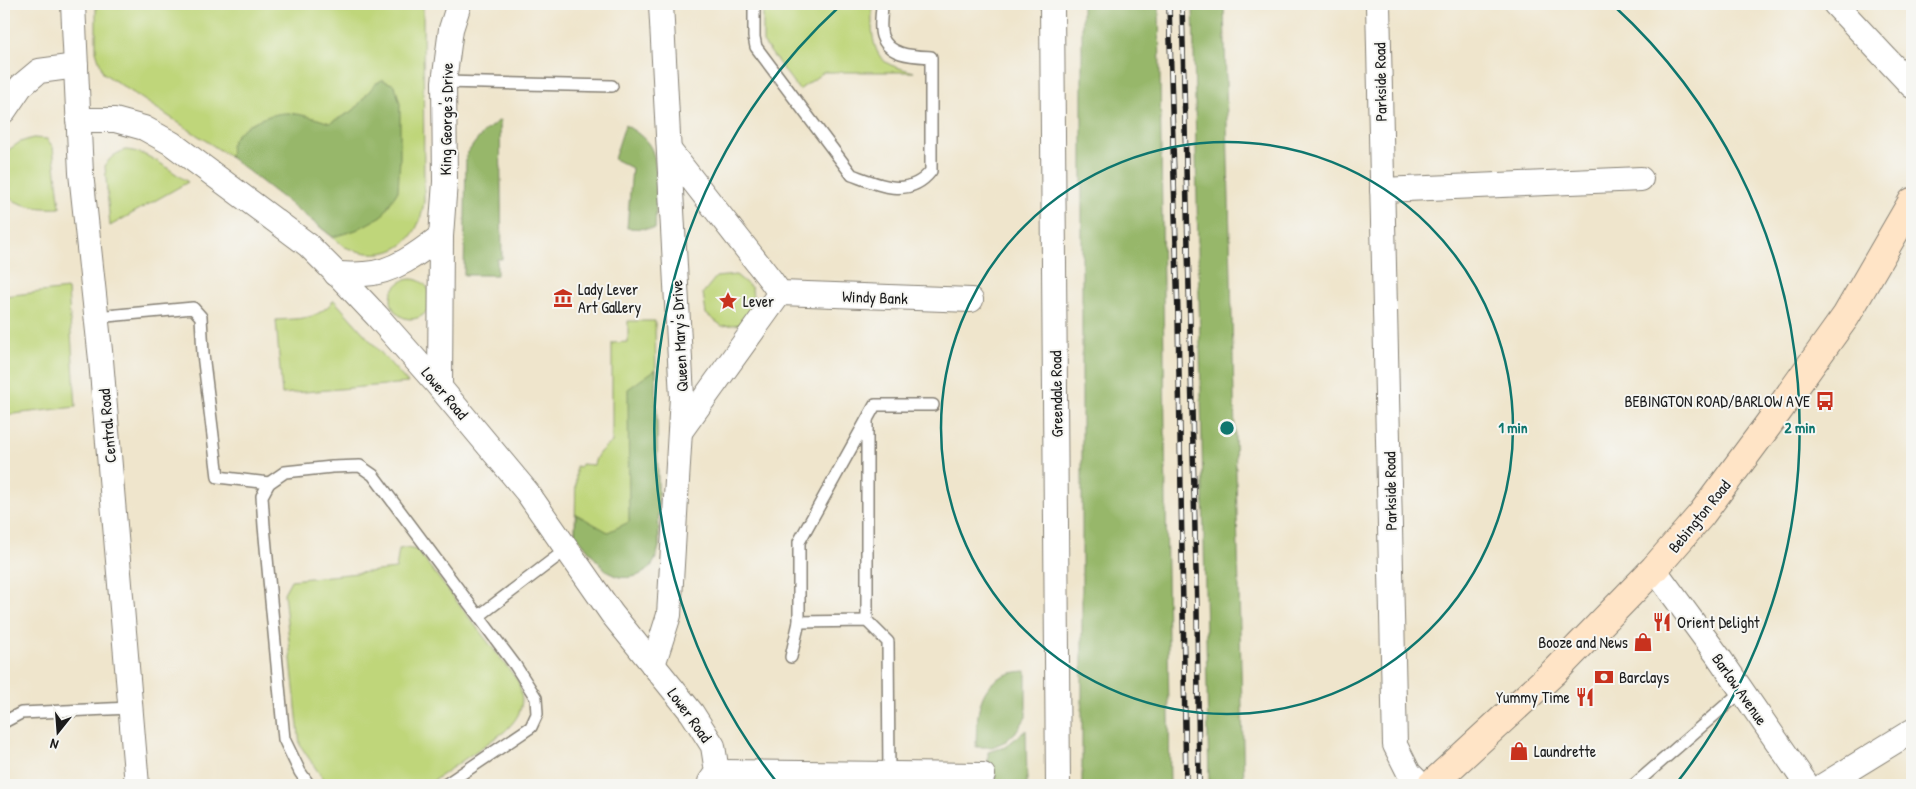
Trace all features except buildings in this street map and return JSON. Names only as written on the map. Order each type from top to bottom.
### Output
[{"type":"main road","name":"Bebington Road","points":[[1431,785],[1554,672],[1654,569],[1701,515],[1846,316],[1912,202]]},
{"type":"street","name":"Central Road","points":[[74,4],[81,173],[96,316],[137,785]]},
{"type":"street","name":"King George's Drive","points":[[440,387],[441,236],[445,182],[444,82],[451,29],[458,4]]},
{"type":"street","name":"Queen Mary's Drive","points":[[653,666],[669,615],[682,397],[661,4]]},
{"type":"street","name":"Greendale Road","points":[[1052,4],[1058,785]]},
{"type":"street","name":"Parkside Road","points":[[1378,4],[1395,744],[1409,773],[1421,785]]},
{"type":"street","points":[[1835,4],[1912,86]]},
{"type":"street","points":[[4,112],[21,86],[39,71],[76,66]]},
{"type":"street","name":"Lower Road","points":[[78,120],[115,120],[144,128],[164,139],[308,245],[377,316],[440,387],[527,492],[612,614],[692,714],[713,746],[717,781]]},
{"type":"street","points":[[669,150],[780,293],[680,432]]},
{"type":"street","points":[[1382,190],[1641,179]]},
{"type":"street","points":[[336,274],[366,274],[394,267],[441,236]]},
{"type":"street","name":"Windy Bank","points":[[780,293],[971,300]]},
{"type":"street","name":"Barlow Avenue","points":[[1654,569],[1807,785]]},
{"type":"street","points":[[1824,785],[1912,731]]},
{"type":"street","points":[[717,781],[889,775],[983,775]]},
{"type":"lane","points":[[754,4],[754,37],[756,47],[852,175],[876,184],[904,188],[923,182],[931,171],[931,57],[906,55],[889,48],[882,36],[882,4]]},
{"type":"lane","points":[[444,82],[612,86]]},
{"type":"lane","points":[[96,316],[193,308],[201,317],[218,477],[269,483]]},
{"type":"lane","points":[[791,657],[799,622],[798,542],[867,419],[875,405],[933,405]]},
{"type":"lane","points":[[867,419],[867,621],[888,642],[889,775]]},
{"type":"lane","points":[[310,785],[300,772],[284,739],[262,496],[269,483],[285,472],[332,466],[360,466],[373,475],[515,665],[536,698],[537,714],[531,727],[445,785]]},
{"type":"lane","points":[[479,616],[567,549]]},
{"type":"lane","points":[[799,622],[867,621]]},
{"type":"lane","points":[[1634,785],[1742,691]]},
{"type":"lane","points":[[4,722],[21,713],[130,708]]},
{"type":"green space","points":[[96,4],[423,4],[424,201],[421,217],[408,240],[387,252],[360,252],[345,247],[238,162],[103,73],[96,51]]},
{"type":"green space","points":[[763,4],[872,4],[873,38],[879,54],[884,61],[891,65],[914,72],[824,72],[799,90],[763,42]]},
{"type":"green space","points":[[1082,4],[1159,4],[1170,785],[1082,785]]},
{"type":"green space","points":[[1193,4],[1224,4],[1244,785],[1209,785]]},
{"type":"green space","points":[[382,80],[395,85],[400,104],[398,191],[382,216],[356,230],[333,237],[230,157],[234,138],[239,132],[254,122],[271,115],[287,113],[308,116],[330,123],[354,110],[375,84]]},
{"type":"green space","points":[[500,120],[502,259],[497,259],[497,275],[464,275],[466,156],[481,136]]},
{"type":"green space","points":[[625,125],[642,137],[652,150],[656,175],[655,229],[627,228],[632,168],[614,159]]},
{"type":"green space","points":[[33,138],[47,139],[53,147],[60,208],[30,206],[4,195],[4,153],[20,142]]},
{"type":"green space","points":[[125,150],[150,157],[188,182],[110,226],[105,166],[113,156]]},
{"type":"green space","points":[[736,275],[752,288],[754,308],[742,324],[722,326],[706,314],[703,293],[716,277]]},
{"type":"green space","points":[[411,279],[425,285],[431,299],[425,313],[411,319],[397,313],[391,299],[397,285]]},
{"type":"green space","points":[[68,289],[76,407],[4,415],[4,296]]},
{"type":"green space","points":[[334,300],[408,383],[282,394],[276,320],[315,315]]},
{"type":"green space","points":[[628,321],[655,321],[659,547],[652,565],[647,570],[636,576],[623,577],[611,574],[606,570],[575,534],[576,466],[580,467],[581,464],[594,465],[600,452],[612,442],[612,343],[628,342]]},
{"type":"green space","points":[[656,369],[659,547],[652,565],[647,570],[636,576],[617,576],[611,574],[598,562],[575,534],[576,514],[608,532],[629,522],[628,389]]},
{"type":"green space","points":[[399,549],[417,550],[518,681],[522,703],[518,715],[504,732],[427,785],[327,785],[300,745],[284,593],[291,580],[396,569]]},
{"type":"green space","points":[[1026,671],[1026,717],[1018,730],[1006,741],[992,747],[976,747],[977,719],[983,696],[989,686],[998,678],[1010,673]]},
{"type":"green space","points":[[1026,730],[1027,785],[989,785],[988,752],[1005,747]]},
{"type":"railway","points":[[1169,4],[1178,316],[1186,785]]},
{"type":"railway","points":[[1182,4],[1197,611],[1199,785]]},
{"type":"place","name":"Lady Lever Art Gallery","points":[[563,298]]},
{"type":"place","name":"Lever","points":[[728,301]]},
{"type":"place","name":"BEBINGTON ROAD/BARLOW AVE","points":[[1825,401]]},
{"type":"place","name":"Orient Delight","points":[[1662,622]]},
{"type":"place","name":"Booze and News","points":[[1643,642]]},
{"type":"place","name":"Barclays","points":[[1604,677]]},
{"type":"place","name":"Yummy Time","points":[[1585,697]]},
{"type":"place","name":"Laundrette","points":[[1519,751]]}]
